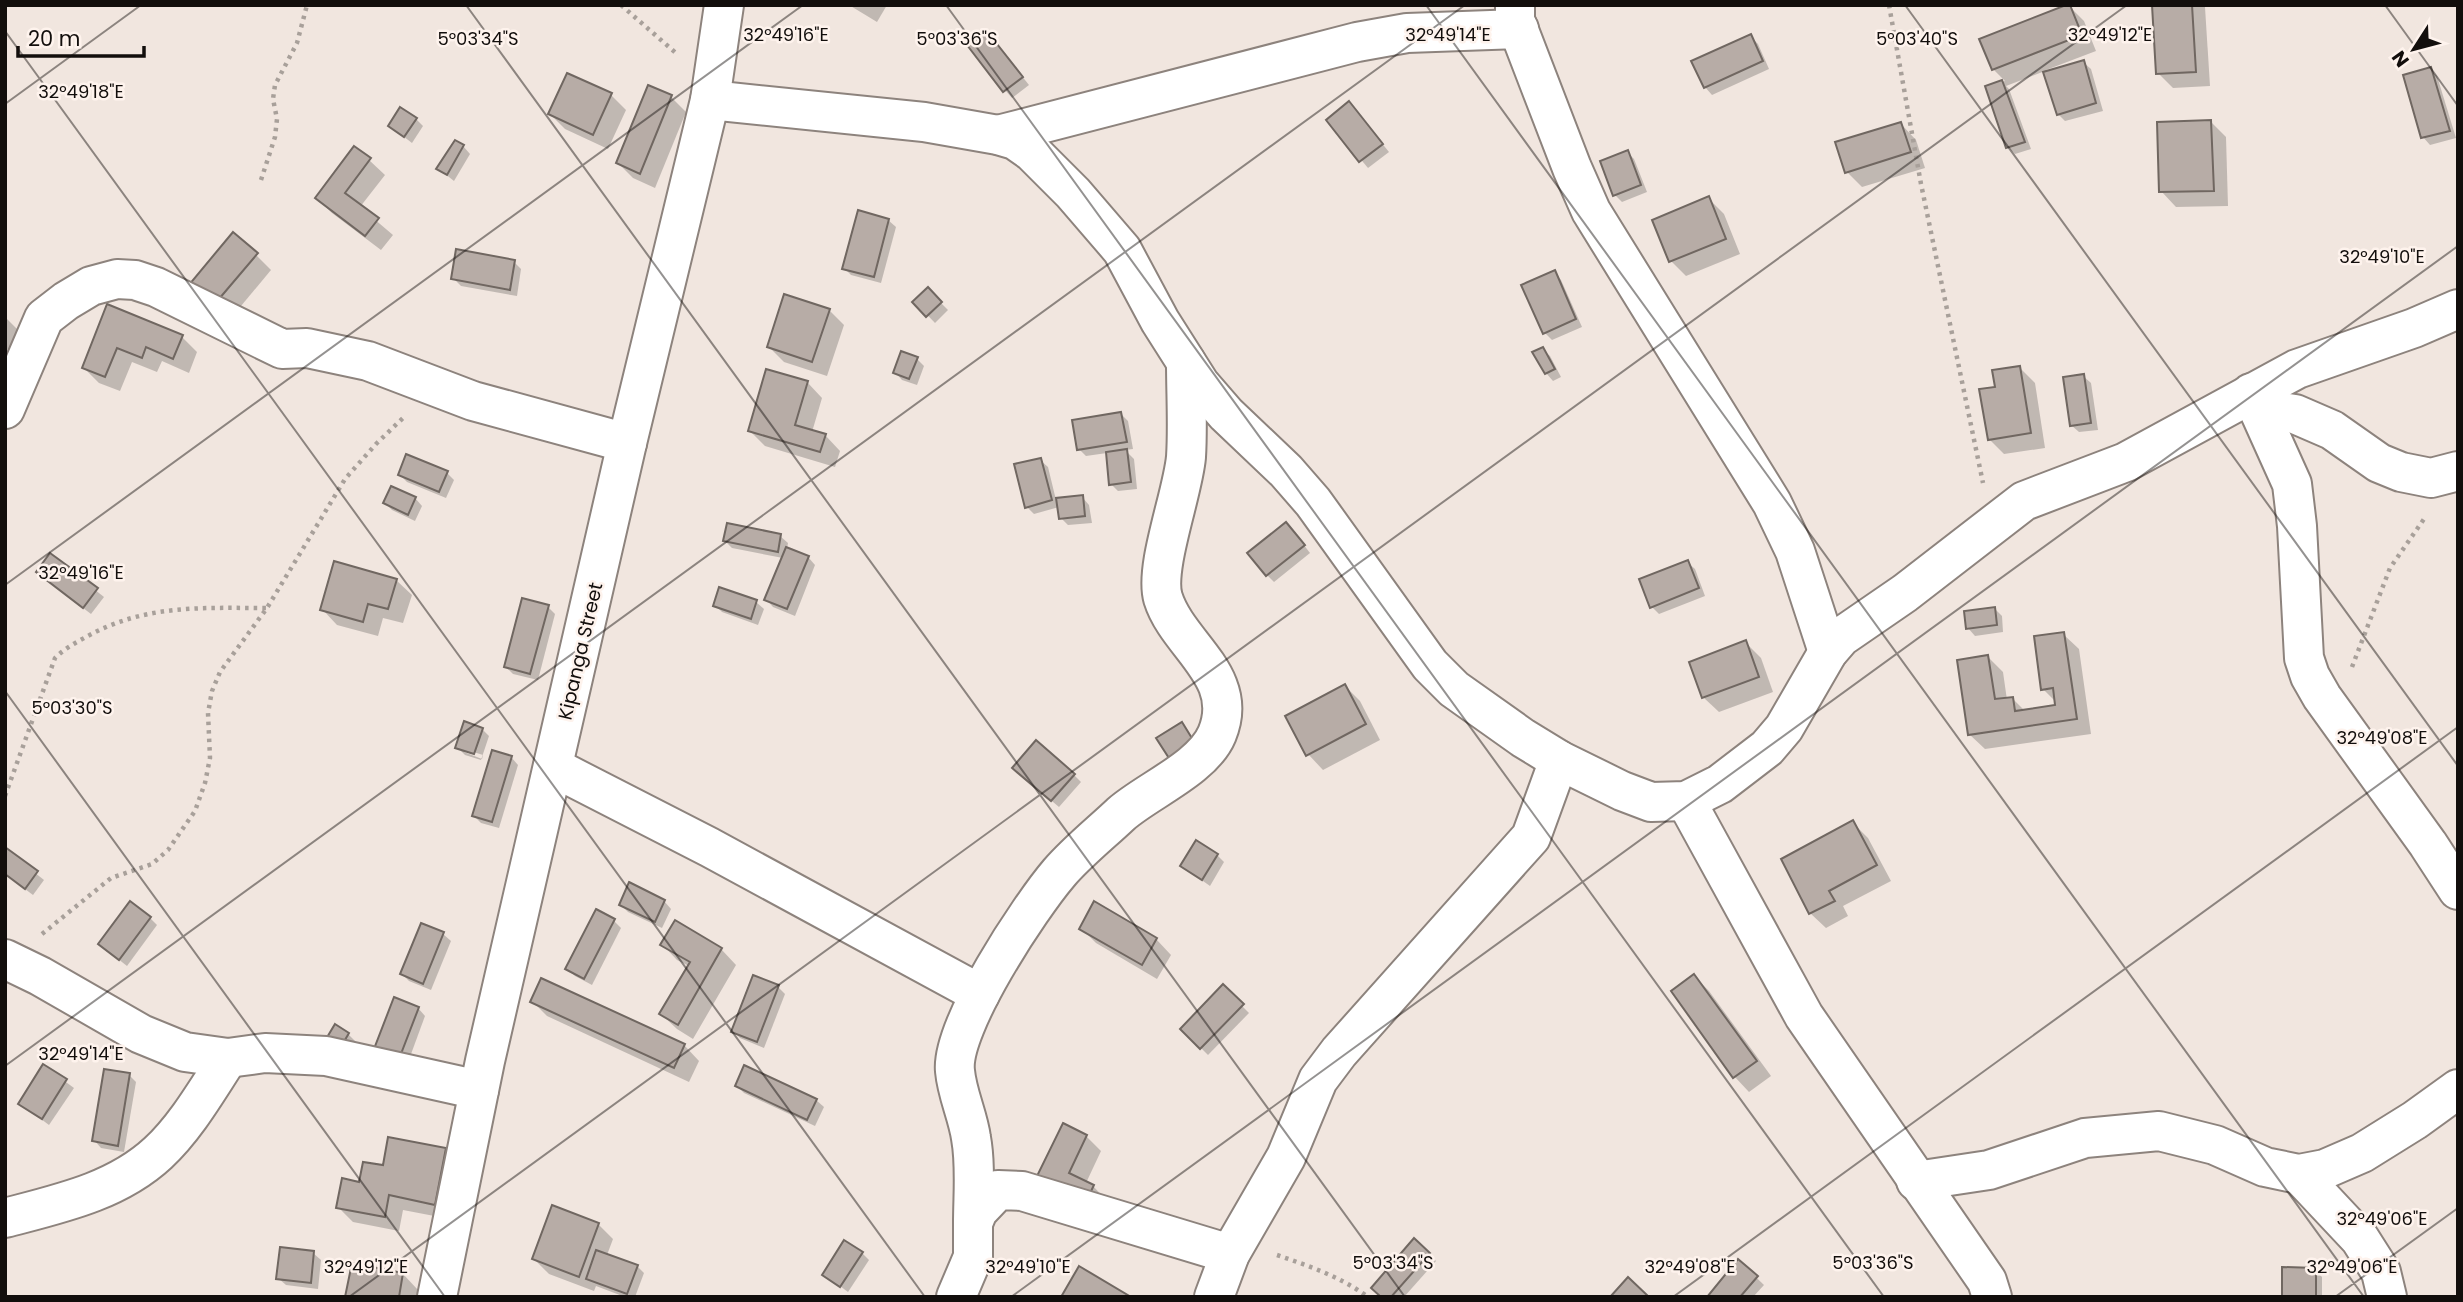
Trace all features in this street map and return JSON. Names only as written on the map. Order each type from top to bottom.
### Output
[{"type":"street","name":"Kipanga Street","points":[[437,1297],[479,1090],[627,443],[711,92],[724,5]]},
{"type":"street","points":[[998,135],[1357,42],[1517,17],[1572,168],[1591,211],[1772,503],[1795,551],[1828,652]]},
{"type":"street","points":[[711,92],[998,135],[1015,141],[1032,152],[1122,250],[1160,321],[1200,384],[1226,414],[1286,471],[1312,502],[1430,665],[1454,688],[1523,738],[1559,760],[1651,802],[1686,801],[1720,784],[1767,748],[1784,728],[1828,652],[1842,637],[1905,593],[2024,501],[2126,462],[2255,401],[2297,369],[2414,328],[2458,309]]},
{"type":"street","points":[[5,409],[44,318],[91,286],[117,279],[135,280],[156,287],[282,349],[307,348],[368,361],[473,401],[627,443]]},
{"type":"street","points":[[956,1297],[973,1257],[973,1223],[972,1139],[954,1070],[958,1047],[980,994],[1028,912],[1061,870],[1124,812],[1178,776],[1211,745],[1217,733],[1222,696],[1218,683],[1172,618],[1162,595],[1163,566],[1186,459],[1186,362]]},
{"type":"street","points":[[2255,401],[2332,429],[2379,463],[2402,472],[2431,478],[2456,471]]},
{"type":"street","points":[[2255,401],[2292,484],[2304,658],[2310,676],[2458,890]]},
{"type":"street","points":[[1214,1297],[1233,1248],[1286,1157],[1318,1080],[1339,1052],[1531,837],[1559,760]]},
{"type":"street","points":[[553,767],[709,847],[980,994]]},
{"type":"street","points":[[1686,801],[1804,1016],[1987,1281],[1992,1297]]},
{"type":"street","points":[[7,960],[141,1034],[185,1052],[228,1058],[265,1053],[326,1056],[479,1090]]},
{"type":"street","points":[[5,1218],[62,1203],[119,1182],[157,1154],[171,1139],[228,1058]]},
{"type":"street","points":[[1916,1181],[1989,1170],[2085,1138],[2159,1131],[2215,1145],[2265,1167],[2299,1174],[2325,1169],[2362,1153],[2458,1089]]},
{"type":"street","points":[[2299,1174],[2360,1239],[2381,1272],[2387,1297]]},
{"type":"street","points":[[973,1223],[978,1211],[993,1194],[1005,1189],[1022,1191],[1233,1248]]},
{"type":"path","points":[[261,180],[275,136],[275,85],[297,43],[307,5]]},
{"type":"path","points":[[621,5],[711,92]]},
{"type":"path","points":[[1889,5],[1946,310],[1974,448],[1993,525]]},
{"type":"path","points":[[7,960],[111,878],[152,863],[169,850],[195,811],[205,783],[211,758],[208,713],[212,691],[220,672],[267,608],[345,479],[376,444],[435,387]]},
{"type":"path","points":[[2335,715],[2390,568],[2456,471]]},
{"type":"path","points":[[5,796],[55,658],[61,651],[105,626],[140,614],[183,609],[267,608]]},
{"type":"path","points":[[1233,1248],[1308,1265],[1352,1285],[1368,1297]]},
{"type":"building","points":[[2070,5],[2082,35],[1992,70],[1979,39]]},
{"type":"building","points":[[2152,5],[2192,5],[2196,72],[2156,74]]},
{"type":"building","points":[[986,30],[1023,77],[1003,92],[967,45]]},
{"type":"building","points":[[1751,34],[1763,61],[1704,88],[1691,61]]},
{"type":"building","points":[[2084,60],[2096,103],[2057,115],[2043,72]]},
{"type":"building","points":[[2431,67],[2450,131],[2421,138],[2403,75]]},
{"type":"building","points":[[567,73],[612,93],[593,135],[548,114]]},
{"type":"building","points":[[2002,80],[2025,142],[2006,148],[1985,86]]},
{"type":"building","points":[[648,85],[672,95],[640,174],[616,163]]},
{"type":"building","points":[[1349,101],[1383,144],[1359,162],[1326,120]]},
{"type":"building","points":[[400,107],[417,118],[404,137],[388,126]]},
{"type":"building","points":[[2211,120],[2214,191],[2159,192],[2157,122]]},
{"type":"building","points":[[1901,122],[1911,152],[1845,173],[1835,142]]},
{"type":"building","points":[[455,140],[464,145],[447,175],[436,169]]},
{"type":"building","points":[[354,146],[371,158],[345,193],[379,218],[365,236],[315,198]]},
{"type":"building","points":[[1628,150],[1641,185],[1613,196],[1600,161]]},
{"type":"building","points":[[1709,196],[1726,239],[1669,262],[1652,220]]},
{"type":"building","points":[[858,210],[889,219],[874,277],[842,269]]},
{"type":"building","points":[[233,232],[258,253],[213,306],[188,286]]},
{"type":"building","points":[[456,249],[515,260],[510,290],[451,279]]},
{"type":"building","points":[[1555,270],[1576,319],[1543,334],[1521,285]]},
{"type":"building","points":[[928,287],[942,302],[926,317],[912,302]]},
{"type":"building","points":[[784,294],[830,309],[812,362],[767,347]]},
{"type":"building","points":[[107,304],[183,335],[173,359],[146,347],[142,358],[117,348],[105,377],[82,368]]},
{"type":"building","points":[[1543,347],[1555,369],[1545,374],[1532,352]]},
{"type":"building","points":[[901,351],[918,357],[909,379],[893,373]]},
{"type":"building","points":[[2020,366],[2031,433],[1988,440],[1979,389],[1995,387],[1992,370]]},
{"type":"building","points":[[766,369],[808,381],[795,425],[826,434],[820,452],[748,431]]},
{"type":"building","points":[[2084,374],[2091,423],[2070,426],[2063,377]]},
{"type":"building","points":[[1121,412],[1127,442],[1077,450],[1072,420]]},
{"type":"building","points":[[1127,449],[1131,482],[1109,485],[1106,452]]},
{"type":"building","points":[[406,454],[448,471],[439,492],[398,475]]},
{"type":"building","points":[[1041,458],[1052,500],[1025,508],[1014,464]]},
{"type":"building","points":[[391,486],[416,497],[408,515],[383,503]]},
{"type":"building","points":[[1083,495],[1085,516],[1059,519],[1056,498]]},
{"type":"building","points":[[1286,522],[1305,545],[1266,576],[1247,553]]},
{"type":"building","points":[[727,523],[781,534],[778,552],[723,541]]},
{"type":"building","points":[[786,547],[809,556],[787,609],[764,600]]},
{"type":"building","points":[[50,553],[98,588],[83,608],[36,572]]},
{"type":"building","points":[[1688,560],[1699,588],[1650,608],[1639,579]]},
{"type":"building","points":[[334,561],[397,579],[388,609],[368,604],[363,622],[320,610]]},
{"type":"building","points":[[719,587],[757,600],[751,619],[713,606]]},
{"type":"building","points":[[522,598],[549,605],[530,674],[504,667]]},
{"type":"building","points":[[1995,607],[1997,625],[1966,629],[1964,611]]},
{"type":"building","points":[[2064,632],[2077,719],[1968,735],[1957,660],[1988,655],[1995,699],[2013,697],[2015,711],[2055,705],[2053,688],[2041,690],[2034,636]]},
{"type":"building","points":[[1746,640],[1759,677],[1702,698],[1689,662]]},
{"type":"building","points":[[1345,684],[1366,724],[1306,756],[1285,716]]},
{"type":"building","points":[[464,721],[483,728],[474,754],[455,748]]},
{"type":"building","points":[[1182,722],[1201,753],[1176,769],[1156,738]]},
{"type":"building","points":[[1036,740],[1075,774],[1051,801],[1012,768]]},
{"type":"building","points":[[492,750],[512,756],[492,822],[472,816]]},
{"type":"building","points":[[1853,820],[1877,865],[1829,891],[1835,901],[1809,914],[1781,859]]},
{"type":"building","points":[[1196,840],[1218,854],[1202,880],[1180,866]]},
{"type":"building","points":[[5,847],[38,871],[25,889],[5,874]]},
{"type":"building","points":[[629,882],[665,900],[655,922],[619,905]]},
{"type":"building","points":[[130,901],[151,917],[119,960],[98,944]]},
{"type":"building","points":[[1094,901],[1157,938],[1142,965],[1079,929]]},
{"type":"building","points":[[596,909],[615,919],[584,979],[565,969]]},
{"type":"building","points":[[675,920],[722,948],[678,1025],[659,1014],[690,962],[660,945]]},
{"type":"building","points":[[421,923],[444,932],[423,984],[400,974]]},
{"type":"building","points":[[1694,974],[1757,1061],[1733,1078],[1671,991]]},
{"type":"building","points":[[753,975],[779,985],[757,1042],[731,1032]]},
{"type":"building","points":[[541,978],[685,1044],[674,1068],[530,1002]]},
{"type":"building","points":[[1223,984],[1244,1004],[1200,1049],[1180,1029]]},
{"type":"building","points":[[394,997],[419,1007],[399,1059],[374,1049]]},
{"type":"building","points":[[335,1024],[349,1033],[338,1052],[323,1044]]},
{"type":"building","points":[[43,1064],[67,1079],[42,1119],[18,1104]]},
{"type":"building","points":[[744,1065],[817,1099],[807,1120],[735,1086]]},
{"type":"building","points":[[104,1069],[130,1073],[118,1146],[92,1141]]},
{"type":"building","points":[[1063,1123],[1087,1135],[1069,1173],[1094,1185],[1085,1204],[1037,1176]]},
{"type":"building","points":[[388,1137],[446,1148],[435,1205],[389,1195],[385,1217],[336,1208],[342,1178],[359,1182],[363,1162],[383,1165]]},
{"type":"building","points":[[552,1205],[599,1223],[579,1277],[532,1259]]},
{"type":"building","points":[[1414,1238],[1430,1253],[1391,1297],[1381,1297],[1371,1288]]},
{"type":"building","points":[[844,1240],[863,1252],[840,1287],[822,1275]]},
{"type":"building","points":[[280,1247],[314,1251],[311,1283],[276,1279]]},
{"type":"building","points":[[596,1250],[638,1265],[627,1294],[586,1279]]},
{"type":"building","points":[[1738,1259],[1758,1276],[1740,1297],[1707,1297]]},
{"type":"building","points":[[352,1263],[403,1273],[399,1297],[345,1297]]},
{"type":"building","points":[[1079,1266],[1131,1297],[1061,1297]]},
{"type":"building","points":[[2282,1267],[2316,1268],[2316,1297],[2282,1297]]},
{"type":"building","points":[[1628,1277],[1649,1297],[1610,1297]]}]
